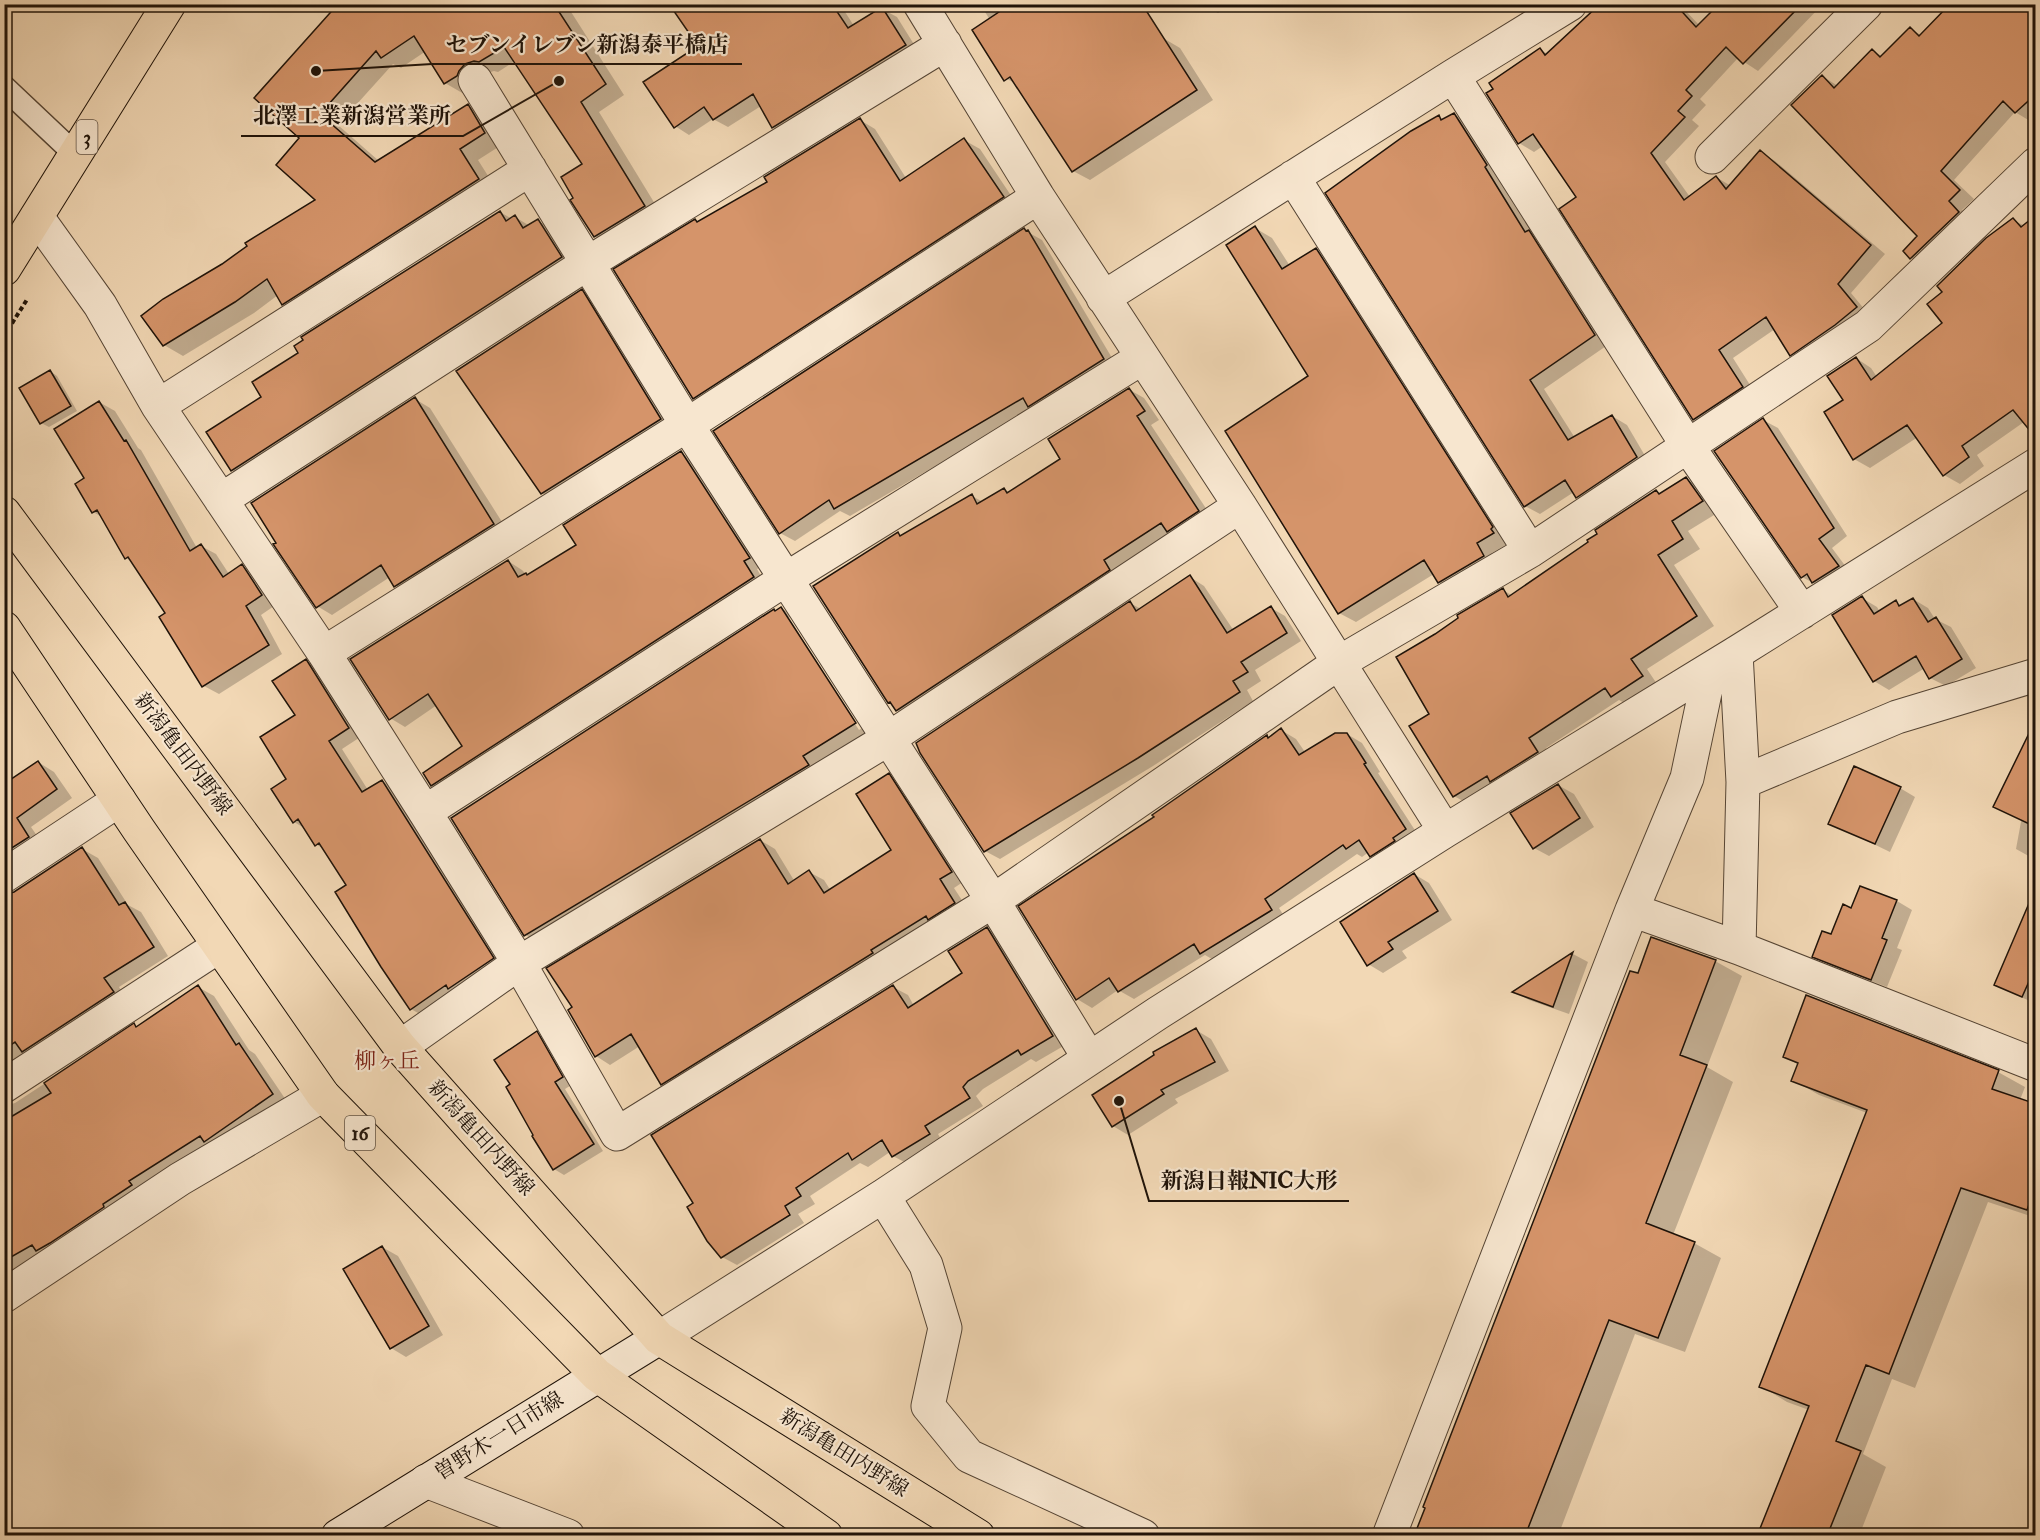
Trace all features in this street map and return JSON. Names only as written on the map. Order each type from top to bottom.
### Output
[{"type":"main road","name":"3","points":[[4,269],[169,4]]},
{"type":"main road","name":"新潟亀田内野線","points":[[4,513],[400,1047],[659,1338],[978,1536]]},
{"type":"main road","name":"16","points":[[4,628],[119,800],[323,1095],[597,1375],[826,1536]]},
{"type":"street","points":[[921,4],[1038,197],[1240,506],[1445,831]]},
{"type":"street","points":[[1103,298],[1570,4]]},
{"type":"street","points":[[1712,157],[1866,4]]},
{"type":"street","points":[[221,500],[588,262],[945,44]]},
{"type":"street","points":[[1453,76],[1687,446],[1802,612]]},
{"type":"street","points":[[475,80],[687,425],[993,901],[1089,1058]]},
{"type":"street","points":[[36,217],[100,305],[158,406],[324,653],[519,963],[616,1134],[993,901],[1340,662],[1530,550],[1868,326],[2036,164]]},
{"type":"street","points":[[158,406],[530,169]]},
{"type":"street","points":[[1293,177],[1530,550]]},
{"type":"street","points":[[324,653],[687,425],[1038,197]]},
{"type":"street","points":[[424,812],[786,579],[1142,358]]},
{"type":"street","name":"曽野木一日市線","points":[[339,1536],[883,1196],[1089,1058],[1445,831],[1723,661],[2036,465]]},
{"type":"street","points":[[400,1047],[519,963],[888,739],[1240,506]]},
{"type":"street","points":[[1723,661],[1743,782],[1739,948]]},
{"type":"street","points":[[1389,1536],[1632,910],[1687,778],[1723,661]]},
{"type":"street","points":[[1743,782],[1897,717],[2036,675]]},
{"type":"street","points":[[4,876],[119,800]]},
{"type":"street","points":[[1632,910],[1739,948],[2036,1065]]},
{"type":"street","points":[[4,1086],[219,946]]},
{"type":"street","points":[[4,1296],[180,1179],[323,1095]]},
{"type":"street","points":[[883,1196],[926,1265],[945,1328],[928,1406],[969,1456],[1143,1536]]},
{"type":"street","points":[[426,1481],[568,1536]]},
{"type":"lane","points":[[4,87],[76,155]]},
{"type":"path","points":[[4,445],[8,454],[4,460]]},
{"type":"building","points":[[338,4],[554,4],[606,84],[581,102],[645,206],[594,237],[570,200],[573,198],[561,177],[582,164],[504,47],[479,62],[465,64],[457,76],[444,84],[414,36],[381,58],[376,51],[320,114],[375,162],[468,104],[485,133],[460,149],[479,179],[282,305],[267,279],[235,302],[163,346],[141,316],[163,299],[222,264],[247,246],[245,243],[315,200],[276,165],[299,138],[254,98]]},
{"type":"building","points":[[669,4],[832,4],[848,28],[882,7],[906,45],[772,128],[753,94],[713,120],[704,107],[674,128],[643,82],[698,46]]},
{"type":"building","points":[[1011,4],[1142,4],[1197,90],[1072,172],[1010,77],[1004,81],[972,30]]},
{"type":"building","points":[[1600,4],[1675,4],[1696,27],[1719,4],[1802,4],[1743,64],[1726,47],[1686,90],[1692,96],[1678,111],[1685,117],[1651,153],[1684,200],[1716,176],[1726,189],[1760,150],[1871,245],[1838,284],[1857,307],[1790,356],[1766,317],[1719,350],[1743,387],[1693,420],[1559,209],[1576,197],[1533,134],[1518,144],[1486,93],[1493,89],[1489,83],[1540,48],[1545,55]]},
{"type":"building","points":[[1950,4],[2036,4],[2036,94],[2015,113],[2003,101],[1941,171],[1960,190],[1949,201],[1959,212],[1910,259],[1903,251],[1917,236],[1791,105],[1822,75],[1834,88],[1872,49],[1880,57],[1910,27],[1919,36]]},
{"type":"building","points":[[1454,113],[1525,232],[1529,230],[1595,335],[1530,380],[1568,440],[1612,415],[1637,457],[1576,498],[1565,480],[1524,507],[1325,193],[1411,131],[1439,115],[1441,120]]},
{"type":"building","points":[[860,118],[900,181],[964,138],[1004,197],[693,399],[613,269],[695,219],[697,222],[767,182],[764,177]]},
{"type":"building","points":[[500,211],[506,221],[515,215],[523,228],[538,219],[562,257],[231,471],[206,432],[261,397],[252,382],[298,353],[294,346],[303,340],[301,337]]},
{"type":"building","points":[[2036,215],[2036,438],[2013,410],[1962,446],[1969,457],[1943,476],[1907,425],[1853,460],[1824,412],[1843,400],[1827,376],[1856,357],[1871,380],[1942,323],[1927,304],[1942,292],[1937,286],[1986,238],[2013,218],[2021,227]]},
{"type":"building","points":[[1255,226],[1282,269],[1316,248],[1493,527],[1491,529],[1494,533],[1477,543],[1484,556],[1438,583],[1424,560],[1338,614],[1225,431],[1308,376],[1226,245]]},
{"type":"building","points":[[1024,228],[1028,230],[1104,359],[1028,407],[1023,398],[834,509],[829,500],[779,534],[713,431]]},
{"type":"building","points":[[582,289],[661,419],[541,494],[456,371]]},
{"type":"building","points":[[50,370],[71,406],[40,424],[19,388]]},
{"type":"building","points":[[1129,388],[1145,411],[1137,416],[1199,511],[1167,532],[1161,523],[1104,560],[1110,570],[896,711],[890,702],[888,703],[813,586],[898,532],[900,536],[972,494],[977,504],[1004,488],[1007,493],[1060,459],[1048,439]]},
{"type":"building","points":[[415,397],[494,524],[394,587],[381,565],[316,608],[273,544],[276,543],[251,503]]},
{"type":"building","points":[[99,401],[124,441],[126,440],[190,551],[201,544],[223,577],[242,564],[262,595],[246,606],[269,645],[202,687],[159,617],[165,613],[128,557],[125,559],[97,510],[92,513],[75,484],[84,478],[54,429]]},
{"type":"building","points":[[1763,418],[1834,528],[1819,539],[1839,566],[1812,583],[1807,574],[1801,578],[1714,451]]},
{"type":"building","points":[[681,451],[750,558],[744,561],[754,577],[431,786],[423,773],[462,746],[428,694],[389,720],[350,659],[508,560],[518,577],[526,573],[527,575],[576,545],[563,525]]},
{"type":"building","points":[[1686,477],[1703,501],[1672,521],[1683,539],[1658,555],[1697,616],[1631,659],[1643,676],[1611,697],[1605,688],[1529,738],[1538,752],[1490,782],[1487,776],[1453,797],[1409,726],[1429,714],[1396,657],[1435,634],[1458,618],[1457,615],[1503,588],[1508,597],[1588,542],[1587,540],[1597,534],[1595,530],[1656,490],[1659,494]]},
{"type":"building","points":[[1190,575],[1227,633],[1271,606],[1287,633],[1241,662],[1248,672],[1233,681],[1240,692],[1138,758],[984,852],[920,753],[916,743],[1130,601],[1136,611]]},
{"type":"building","points":[[1862,596],[1874,614],[1896,600],[1899,606],[1913,598],[1928,622],[1936,617],[1962,659],[1929,679],[1916,656],[1873,682],[1832,615]]},
{"type":"building","points":[[781,607],[856,723],[803,756],[809,765],[524,936],[451,818],[774,609],[775,611]]},
{"type":"building","points":[[306,659],[349,728],[329,741],[362,792],[382,780],[494,958],[448,989],[446,985],[410,1010],[335,892],[346,885],[319,843],[315,846],[298,819],[293,823],[271,789],[286,779],[260,737],[295,715],[272,681]]},
{"type":"building","points":[[2036,719],[2036,827],[1993,807]]},
{"type":"building","points":[[1281,728],[1299,755],[1335,733],[1347,733],[1406,829],[1393,838],[1395,841],[1370,857],[1359,840],[1346,849],[1343,845],[1265,899],[1272,910],[1200,954],[1194,944],[1118,992],[1109,978],[1076,1000],[1018,906],[1154,817],[1152,815],[1267,735],[1268,738]]},
{"type":"building","points":[[38,761],[57,789],[17,818],[29,837],[4,853],[4,784]]},
{"type":"building","points":[[1854,766],[1901,787],[1875,844],[1828,824]]},
{"type":"building","points":[[889,773],[952,872],[940,879],[955,903],[928,920],[926,916],[871,950],[873,953],[661,1085],[631,1034],[595,1057],[568,1010],[572,1007],[546,968],[760,839],[788,884],[809,870],[824,893],[891,850],[856,794]]},
{"type":"building","points":[[1558,784],[1580,818],[1533,849],[1510,813]]},
{"type":"building","points":[[82,847],[119,905],[125,902],[154,947],[104,978],[114,992],[22,1052],[15,1042],[4,1050],[4,895],[14,892]]},
{"type":"building","points":[[1414,873],[1438,911],[1388,942],[1393,949],[1367,966],[1340,922]]},
{"type":"building","points":[[1860,886],[1897,900],[1882,938],[1887,940],[1871,980],[1812,957],[1822,931],[1831,934],[1843,904],[1851,908]]},
{"type":"building","points":[[2036,887],[2036,966],[2022,997],[1994,985]]},
{"type":"building","points":[[987,927],[1053,1036],[1021,1055],[1018,1050],[968,1081],[963,1087],[970,1098],[925,1126],[930,1134],[892,1157],[882,1140],[852,1160],[848,1153],[796,1188],[801,1196],[785,1206],[790,1215],[721,1258],[707,1241],[687,1207],[693,1203],[651,1135],[893,985],[908,1008],[962,973],[948,951]]},
{"type":"building","points":[[1651,937],[1716,960],[1680,1055],[1707,1065],[1646,1223],[1695,1242],[1658,1338],[1609,1320],[1525,1536],[1414,1536],[1425,1508],[1423,1507],[1630,971],[1638,973]]},
{"type":"building","points":[[1573,952],[1553,1007],[1512,992]]},
{"type":"building","points":[[198,985],[236,1045],[239,1043],[273,1094],[204,1142],[200,1136],[129,1181],[132,1185],[103,1204],[104,1207],[50,1243],[36,1251],[32,1245],[4,1261],[4,1121],[51,1093],[44,1083],[134,1023],[136,1027]]},
{"type":"building","points":[[1806,995],[1999,1070],[1992,1089],[2036,1104],[2036,1185],[2027,1210],[1961,1188],[1889,1374],[1866,1365],[1836,1441],[1861,1451],[1827,1536],[1757,1536],[1809,1406],[1759,1387],[1867,1110],[1791,1081],[1798,1063],[1783,1057]]},
{"type":"building","points":[[1196,1028],[1215,1062],[1161,1090],[1164,1094],[1112,1127],[1092,1095],[1154,1055],[1153,1052]]},
{"type":"building","points":[[537,1031],[563,1077],[555,1082],[594,1144],[553,1170],[506,1087],[510,1084],[494,1060]]},
{"type":"building","points":[[382,1246],[429,1326],[390,1349],[343,1269]]},
{"type":"place","name":"セブンイレブン新潟泰平橋店","points":[[316,71]]},
{"type":"place","name":"北澤工業新潟営業所","points":[[559,81]]},
{"type":"place","name":"新潟日報NIC大形","points":[[1119,1101]]},
{"type":"district","name":"柳ヶ丘","points":[[387,1061]]}]
